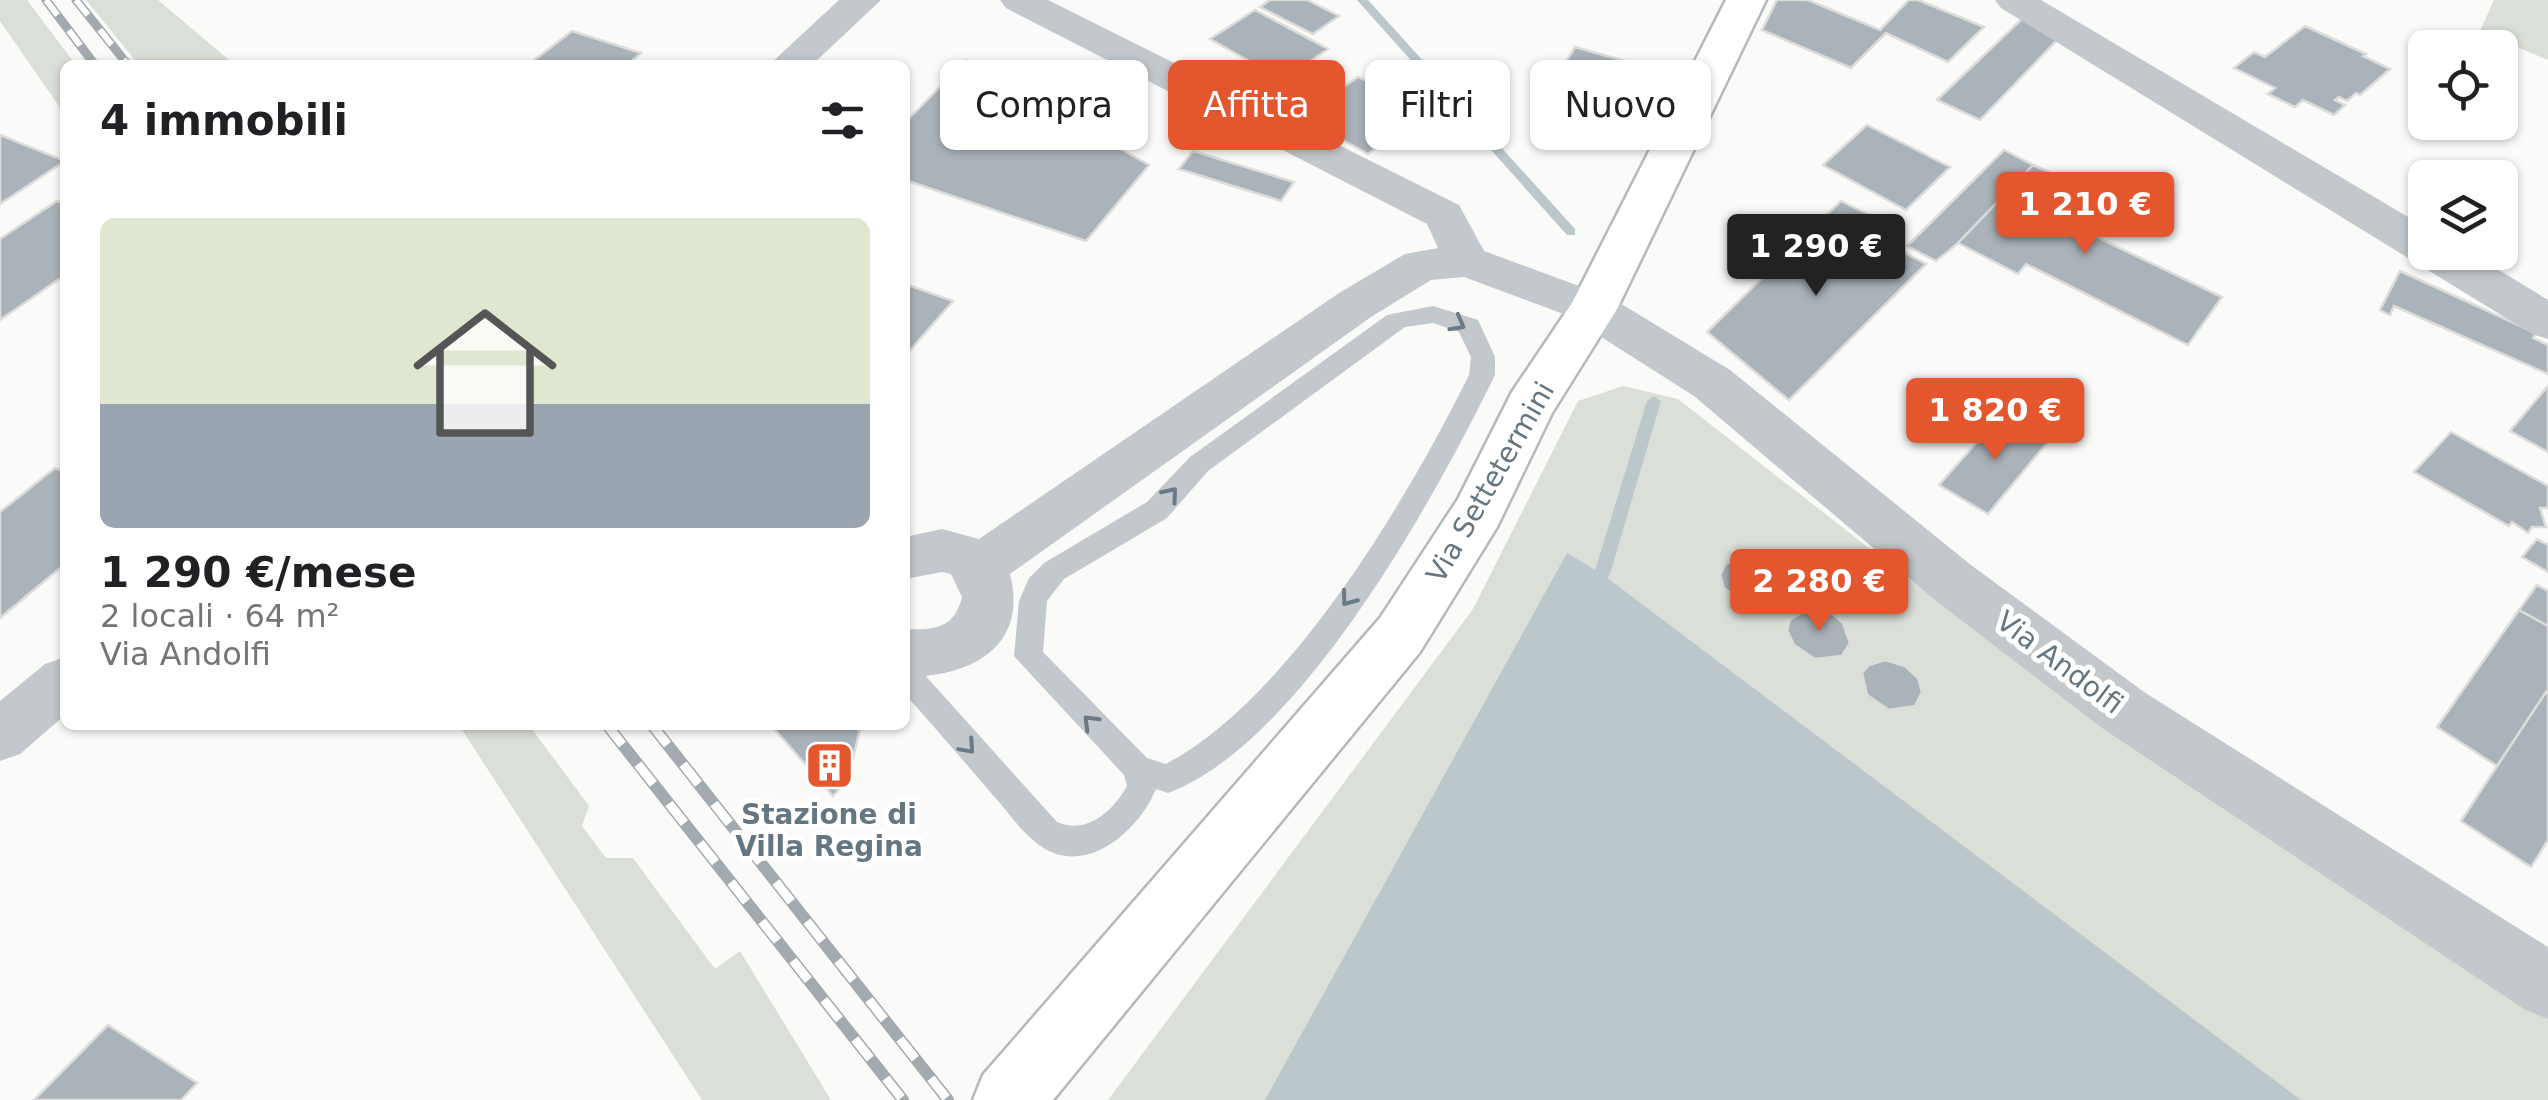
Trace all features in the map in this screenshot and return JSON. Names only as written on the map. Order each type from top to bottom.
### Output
[{"type":"main road","name":"Via Settetermini","points":[[1008,1100],[1400,635],[1478,512],[1530,406],[1593,309],[1746,0]]},
{"type":"street","points":[[795,60],[862,0]]},
{"type":"street","points":[[1019,0],[1444,216],[1467,261]]},
{"type":"street","points":[[2014,0],[2408,237]]},
{"type":"street","points":[[980,566],[1362,322],[1420,266],[1467,261],[1593,309]]},
{"type":"street","points":[[2463,270],[2548,322]]},
{"type":"street","name":"Via Andolfi","points":[[1593,309],[1712,383],[1952,581],[2123,710],[2548,986]]},
{"type":"street","points":[[910,557],[952,552],[980,566],[990,581],[992,598],[976,632],[938,653],[910,653]]},
{"type":"street","points":[[0,736],[60,684]]},
{"type":"lane","points":[[1412,314],[1451,317],[1469,326],[1478,340],[1482,375],[1383,552],[1277,687],[1199,766],[1168,779],[1137,768],[1028,656],[1033,601],[1039,586],[1054,571],[1157,510],[1199,464],[1362,322],[1412,314]]},
{"type":"lane","points":[[910,678],[988,769],[1059,842],[1077,843],[1096,836],[1128,814],[1142,786],[1137,768]]},
{"type":"shaded area","points":[[0,0],[27,0],[72,60],[60,60],[60,108],[0,21]]},
{"type":"shaded area","points":[[86,0],[158,0],[229,60],[135,60]]},
{"type":"shaded area","points":[[2494,0],[2548,0],[2548,60],[2518,47],[2518,30],[2480,30]]},
{"type":"shaded area","points":[[1623,386],[1678,399],[1938,602],[2548,1018],[2548,1100],[1108,1100],[1473,609],[1578,401]]},
{"type":"shaded area","points":[[1567,553],[1602,574],[2301,1100],[1265,1100]]},
{"type":"shaded area","points":[[462,730],[533,730],[589,806],[582,826],[606,858],[633,858],[715,969],[740,951],[831,1100],[702,1100]]},
{"type":"building","points":[[1270,0],[1307,0],[1339,16],[1313,34],[1260,7]]},
{"type":"building","points":[[1777,0],[1808,0],[1880,30],[1909,0],[1918,0],[1984,27],[1948,62],[1886,33],[1851,68],[1762,30]]},
{"type":"building","points":[[1255,10],[1328,49],[1312,60],[1247,60],[1210,39]]},
{"type":"building","points":[[2025,16],[2059,38],[1980,120],[1937,100]]},
{"type":"building","points":[[2305,26],[2390,69],[2360,95],[2356,93],[2347,101],[2339,97],[2335,100],[2345,105],[2334,115],[2303,100],[2295,107],[2268,94],[2275,88],[2234,68],[2254,52],[2265,57]]},
{"type":"building","points":[[572,31],[641,53],[633,60],[534,60]]},
{"type":"building","points":[[1575,47],[1621,60],[1567,60]]},
{"type":"building","points":[[1358,77],[1365,81],[1365,150],[1373,150],[1368,154],[1345,141],[1345,86]]},
{"type":"building","points":[[940,87],[940,150],[1123,150],[1149,165],[1086,241],[910,182],[910,118]]},
{"type":"building","points":[[1867,125],[1950,167],[1906,210],[1823,165]]},
{"type":"building","points":[[0,135],[60,159],[60,164],[0,204]]},
{"type":"building","points":[[2004,150],[2033,165],[1958,243],[1936,261],[1907,246]]},
{"type":"building","points":[[1193,151],[1294,182],[1281,201],[1179,169]]},
{"type":"building","points":[[2033,165],[2092,192],[2065,222],[2222,297],[2188,345],[2026,264],[2018,274],[1958,243]]},
{"type":"building","points":[[1841,201],[1893,227],[1880,240],[1926,264],[1789,400],[1707,332]]},
{"type":"building","points":[[60,202],[60,278],[0,320],[0,239]]},
{"type":"building","points":[[2400,271],[2536,333],[2533,338],[2548,345],[2548,374],[2394,306],[2390,315],[2380,310]]},
{"type":"building","points":[[910,286],[953,301],[910,350]]},
{"type":"building","points":[[2548,386],[2548,452],[2510,431]]},
{"type":"building","points":[[2003,413],[2050,439],[1988,514],[1939,485]]},
{"type":"building","points":[[2451,432],[2548,486],[2548,508],[2540,508],[2546,527],[2532,527],[2528,533],[2512,522],[2509,526],[2414,472]]},
{"type":"building","points":[[55,468],[60,470],[60,568],[0,618],[0,512]]},
{"type":"building","points":[[2537,539],[2548,545],[2548,572],[2522,557]]},
{"type":"building","points":[[1742,557],[1767,563],[1777,574],[1780,592],[1769,604],[1745,604],[1724,588],[1720,575],[1725,564]]},
{"type":"building","points":[[2537,585],[2548,591],[2548,626],[2519,610]]},
{"type":"building","points":[[1807,609],[1831,613],[1843,623],[1850,643],[1842,656],[1815,659],[1794,645],[1787,630],[1790,620]]},
{"type":"building","points":[[2519,610],[2548,626],[2548,689],[2497,766],[2437,727]]},
{"type":"building","points":[[1885,660],[1905,666],[1918,678],[1922,692],[1915,706],[1889,710],[1867,695],[1862,673],[1869,665]]},
{"type":"building","points":[[2548,689],[2548,840],[2531,867],[2461,821]]},
{"type":"building","name":"Stazione di Villa Regina","points":[[775,730],[860,730],[848,779],[833,796]]},
{"type":"building","points":[[108,1025],[197,1083],[181,1100],[34,1100]]},
{"type":"waterway","points":[[1362,0],[1571,232]]},
{"type":"waterway","points":[[1602,574],[1654,401]]},
{"type":"railway","points":[[46,0],[91,60]]},
{"type":"railway","points":[[76,0],[124,60]]},
{"type":"railway","points":[[611,730],[903,1100]]},
{"type":"railway","points":[[656,730],[948,1100]]},
{"type":"place","name":"Stazione di Villa Regina","points":[[829,766]]}]
